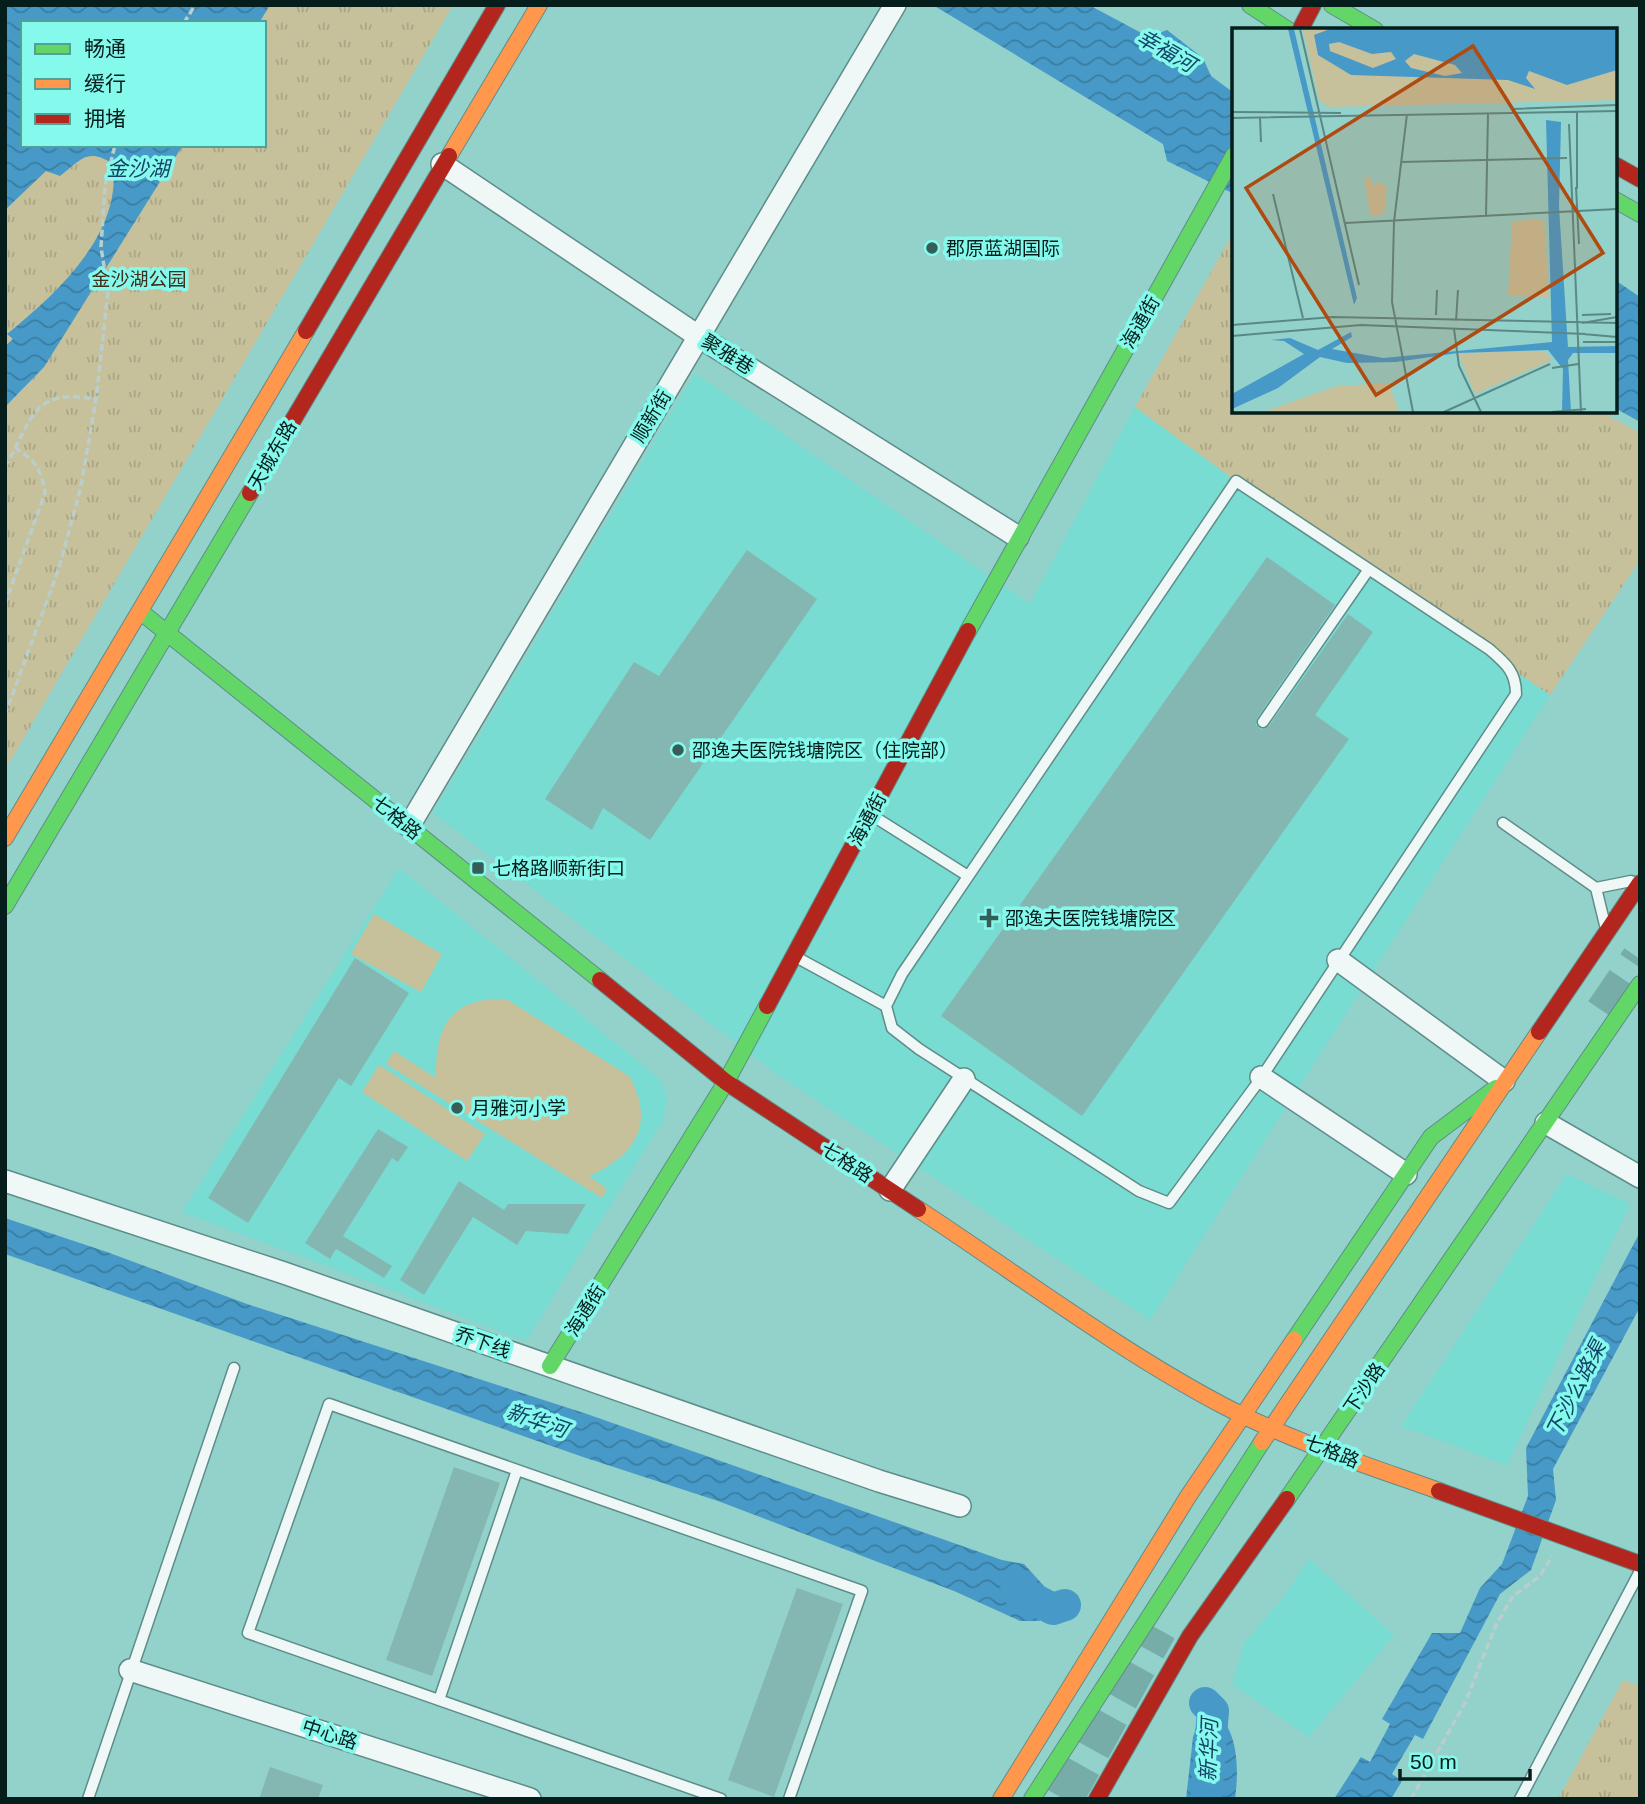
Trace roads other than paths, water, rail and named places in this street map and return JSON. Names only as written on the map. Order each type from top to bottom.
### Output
[{"type":"main road","name":"天城东路","points":[[5,838],[141,612],[497,5]]},
{"type":"main road","name":"天城东路","points":[[5,906],[442,164],[539,5]]},
{"type":"main road","points":[[1250,5],[1285,28]]},
{"type":"main road","points":[[1301,28],[1313,5]]},
{"type":"main road","points":[[1332,5],[1372,28]]},
{"type":"main road","name":"海通街","points":[[550,1366],[726,1082],[1018,537],[1232,159]]},
{"type":"main road","points":[[1617,165],[1640,178]]},
{"type":"main road","points":[[1617,201],[1640,214]]},
{"type":"main road","name":"七格路","points":[[141,612],[726,1082],[1174,1378],[1243,1415],[1322,1449],[1640,1564]]},
{"type":"main road","points":[[1032,1799],[1272,1426],[1640,881]]},
{"type":"main road","name":"下沙路","points":[[1097,1799],[1190,1636],[1322,1449],[1640,984]]},
{"type":"main road","points":[[1001,1799],[1129,1587],[1406,1174],[1432,1137],[1504,1081]]},
{"type":"street","name":"顺新街","points":[[409,827],[895,5]]},
{"type":"street","name":"聚雅巷","points":[[442,164],[698,336],[1018,537]]},
{"type":"street","points":[[1338,960],[1504,1081]]},
{"type":"street","points":[[1261,1077],[1406,1174]]},
{"type":"street","points":[[890,1190],[964,1079]]},
{"type":"street","points":[[1546,1123],[1640,1177]]},
{"type":"street","name":"乔下线","points":[[5,1181],[284,1272],[879,1481],[960,1506]]},
{"type":"street","name":"中心路","points":[[130,1670],[530,1799]]},
{"type":"lane","points":[[1236,481],[1369,569],[1489,649],[1509,667],[1516,680],[1516,694],[1261,1077],[1169,1203],[1139,1191],[964,1079],[892,1028],[886,1006],[902,974],[1236,481]]},
{"type":"lane","points":[[1263,722],[1369,569]]},
{"type":"lane","points":[[869,814],[968,876]]},
{"type":"lane","points":[[1503,823],[1596,888],[1606,932]]},
{"type":"lane","points":[[1596,888],[1640,881]]},
{"type":"lane","points":[[794,956],[886,1006]]},
{"type":"lane","points":[[88,1799],[234,1368]]},
{"type":"lane","points":[[720,1799],[248,1633],[329,1404],[862,1591],[789,1799]]},
{"type":"lane","points":[[439,1700],[517,1470]]},
{"type":"lane","points":[[1520,1799],[1640,1571]]},
{"type":"water","name":"金沙湖","points":[[5,5],[270,5],[260,21],[21,21],[21,147],[182,147],[44,367],[5,407],[5,346],[13,339],[7,334],[46,301],[82,261],[107,215],[113,190],[113,164],[97,156],[90,156],[60,176],[46,171],[5,210]]},
{"type":"water","name":"幸福河","points":[[933,5],[1089,5],[1149,37],[1167,30],[1203,58],[1211,76],[1232,92],[1232,193],[1167,161],[1163,144]]},
{"type":"water","points":[[1617,281],[1640,297],[1640,422],[1617,409]]},
{"type":"water","points":[[5,1218],[107,1252],[247,1304],[587,1414],[1002,1560],[1024,1564],[1054,1597],[1053,1609],[1039,1621],[1020,1621],[954,1591],[718,1501],[583,1457],[5,1254]]},
{"type":"water","name":"下沙公路渠","points":[[1640,1232],[1640,1307],[1553,1469],[1556,1500],[1531,1570],[1500,1594],[1423,1739],[1415,1735],[1392,1774],[1402,1781],[1391,1799],[1334,1799],[1361,1757],[1370,1762],[1390,1724],[1382,1719],[1432,1633],[1460,1633],[1480,1588],[1502,1564],[1528,1496],[1526,1448]]},
{"type":"water","points":[[1213,1711],[1222,1718],[1228,1728],[1235,1750],[1235,1799],[1186,1799],[1193,1737],[1198,1722]]},
{"type":"waterway","name":"新华河","points":[[1016,1590],[1053,1609],[1065,1605]]},
{"type":"waterway","name":"新华河","points":[[1205,1703],[1213,1711],[1206,1799]]},
{"type":"tunnel","points":[[1604,1012],[1640,959]]},
{"type":"tunnel","points":[[1064,1799],[1158,1629]]},
{"type":"place","name":"郡原蓝湖国际","points":[[932,248]]},
{"type":"place","name":"邵逸夫医院钱塘院区（住院部）","points":[[678,750]]},
{"type":"place","name":"七格路顺新街口","points":[[478,868]]},
{"type":"place","name":"邵逸夫医院钱塘院区","points":[[989,918]]},
{"type":"place","name":"月雅河小学","points":[[457,1108]]},
{"type":"park label","name":"金沙湖公园","points":[[139,279]]}]
